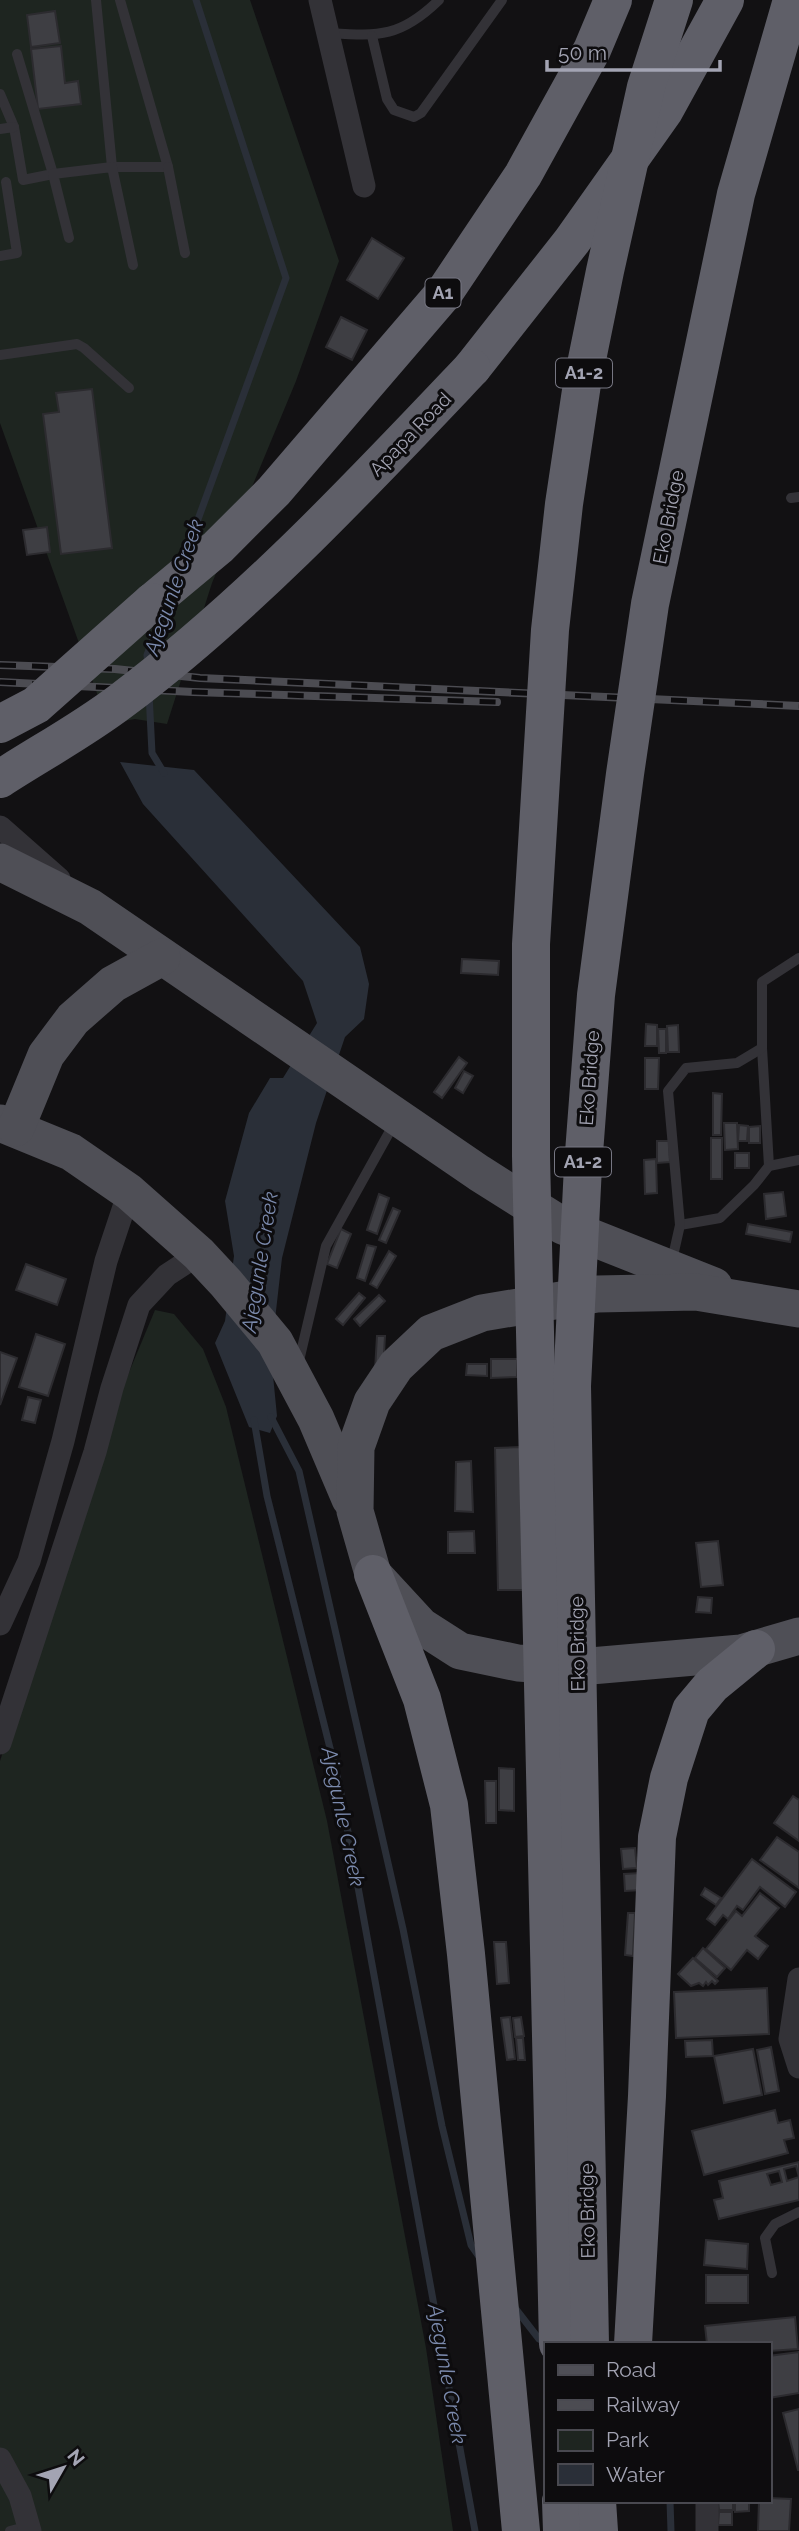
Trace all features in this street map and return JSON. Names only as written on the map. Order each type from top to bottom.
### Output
[{"type":"highway","name":"A1","points":[[0,724],[36,705],[218,547],[274,491],[363,390],[444,293],[523,176],[592,50],[613,0]]},
{"type":"highway","name":"Eko Bridge","points":[[558,2342],[530,1156],[531,944],[550,630],[582,384],[643,100],[674,0]]},
{"type":"highway","name":"Apapa Road","points":[[0,779],[120,702],[222,618],[367,479],[472,368],[572,241],[664,111],[725,0]]},
{"type":"highway","name":"Eko Bridge","points":[[590,2342],[572,1386],[583,1166],[596,995],[650,604],[736,194],[792,0]]},
{"type":"highway","points":[[373,1574],[422,1699],[449,1805],[466,1954],[521,2531]]},
{"type":"highway","points":[[633,2342],[647,2096],[657,1837],[669,1778],[691,1710],[712,1685],[756,1649]]},
{"type":"highway","points":[[561,2503],[562,2531]]},
{"type":"highway","points":[[597,2503],[599,2531]]},
{"type":"highway","points":[[623,2531],[624,2503]]},
{"type":"main road","points":[[0,862],[90,907],[563,1226],[754,1302]]},
{"type":"main road","points":[[162,957],[113,984],[72,1019],[46,1055],[8,1125],[71,1152],[129,1192],[199,1254],[275,1342],[316,1419],[355,1511],[373,1574],[421,1626],[460,1651],[518,1663],[579,1667],[665,1661],[756,1649],[799,1636]]},
{"type":"main road","points":[[355,1511],[356,1447],[372,1402],[396,1366],[431,1333],[482,1313],[597,1294],[696,1292],[799,1309]]},
{"type":"street","points":[[320,0],[363,186]]},
{"type":"street","points":[[0,827],[90,907]]},
{"type":"street","points":[[0,1624],[29,1561],[63,1441],[106,1261],[129,1192]]},
{"type":"street","points":[[0,1743],[95,1452],[139,1305],[167,1275],[199,1254]]},
{"type":"street","points":[[63,1441],[95,1452]]},
{"type":"street","points":[[799,1979],[790,2039],[799,2067]]},
{"type":"street","points":[[0,2459],[20,2496],[23,2529]]},
{"type":"street","points":[[707,2503],[707,2531]]},
{"type":"lane","points":[[96,0],[112,167],[133,265]]},
{"type":"lane","points":[[120,0],[168,167],[186,253]]},
{"type":"lane","points":[[328,33],[372,36],[399,30],[420,18],[439,0]]},
{"type":"lane","points":[[372,36],[387,99],[394,110],[414,117],[421,113],[502,0]]},
{"type":"lane","points":[[17,54],[69,238]]},
{"type":"lane","points":[[0,94],[14,127],[23,180]]},
{"type":"lane","points":[[0,130],[14,127]]},
{"type":"lane","points":[[0,256],[17,253],[3,182],[112,167],[168,167]]},
{"type":"lane","points":[[0,355],[77,344],[129,388]]},
{"type":"lane","points":[[769,1166],[762,1048],[762,982],[799,958]]},
{"type":"lane","points":[[670,1267],[680,1224],[668,1091],[686,1069],[737,1063],[762,1048]]},
{"type":"lane","points":[[294,1379],[326,1246],[398,1117]]},
{"type":"lane","points":[[680,1224],[720,1218],[754,1185],[769,1166],[799,1160]]},
{"type":"lane","points":[[772,2273],[765,2238],[775,2224],[799,2212]]},
{"type":"green space","points":[[0,0],[250,0],[339,261],[296,381],[212,583],[167,724],[135,719],[108,724],[0,423]]},
{"type":"green space","points":[[155,1310],[174,1314],[203,1349],[226,1407],[327,1821],[426,2348],[453,2531],[0,2531],[0,1761],[112,1413]]},
{"type":"water","points":[[120,762],[194,770],[360,947],[369,984],[364,1019],[345,1037],[316,1123],[282,1258],[271,1355],[277,1416],[270,1433],[249,1427],[215,1343],[225,1321],[234,1256],[225,1201],[249,1113],[270,1078],[283,1078],[317,1023],[303,981],[143,804]]},
{"type":"building","points":[[55,11],[60,43],[31,47],[27,15]]},
{"type":"building","points":[[61,46],[65,83],[78,81],[81,104],[38,109],[31,49]]},
{"type":"building","points":[[372,238],[404,258],[378,299],[347,280]]},
{"type":"building","points":[[341,317],[367,330],[352,360],[326,347]]},
{"type":"building","points":[[92,389],[112,548],[61,554],[43,414],[59,412],[56,393]]},
{"type":"building","points":[[47,527],[50,552],[27,555],[23,530]]},
{"type":"building","points":[[462,959],[499,961],[498,975],[461,973]]},
{"type":"building","points":[[646,1024],[657,1025],[657,1046],[645,1046]]},
{"type":"building","points":[[678,1025],[679,1052],[668,1052],[667,1026]]},
{"type":"building","points":[[658,1029],[666,1029],[666,1053],[659,1053]]},
{"type":"building","points":[[459,1057],[467,1063],[442,1098],[434,1092]]},
{"type":"building","points":[[645,1058],[659,1058],[658,1089],[645,1089]]},
{"type":"building","points":[[464,1071],[473,1076],[463,1093],[455,1088]]},
{"type":"building","points":[[713,1093],[722,1094],[721,1135],[713,1135]]},
{"type":"building","points":[[724,1123],[737,1123],[738,1149],[725,1150]]},
{"type":"building","points":[[739,1125],[748,1126],[747,1141],[738,1141]]},
{"type":"building","points":[[760,1126],[760,1143],[749,1143],[749,1127]]},
{"type":"building","points":[[711,1138],[722,1138],[722,1179],[711,1179]]},
{"type":"building","points":[[657,1141],[669,1141],[670,1162],[657,1163]]},
{"type":"building","points":[[735,1153],[749,1153],[749,1168],[735,1168]]},
{"type":"building","points":[[656,1159],[657,1193],[645,1194],[644,1160]]},
{"type":"building","points":[[783,1192],[786,1216],[766,1219],[764,1194]]},
{"type":"building","points":[[379,1194],[389,1198],[377,1234],[367,1230]]},
{"type":"building","points":[[393,1208],[400,1211],[386,1243],[379,1240]]},
{"type":"building","points":[[748,1224],[792,1232],[790,1242],[746,1234]]},
{"type":"building","points":[[341,1229],[351,1234],[337,1268],[327,1264]]},
{"type":"building","points":[[367,1245],[376,1247],[365,1281],[357,1278]]},
{"type":"building","points":[[389,1251],[396,1256],[377,1288],[370,1284]]},
{"type":"building","points":[[26,1264],[66,1279],[57,1305],[16,1290]]},
{"type":"building","points":[[359,1293],[365,1298],[343,1325],[336,1319]]},
{"type":"building","points":[[379,1295],[385,1301],[360,1326],[354,1319]]},
{"type":"building","points":[[36,1334],[65,1344],[48,1396],[19,1387]]},
{"type":"building","points":[[377,1336],[385,1336],[383,1371],[375,1370]]},
{"type":"building","points":[[0,1352],[17,1358],[0,1405]]},
{"type":"building","points":[[491,1359],[517,1359],[517,1377],[491,1378]]},
{"type":"building","points":[[467,1364],[487,1364],[487,1376],[466,1375]]},
{"type":"building","points":[[28,1397],[41,1400],[35,1423],[22,1420]]},
{"type":"building","points":[[520,1447],[524,1590],[498,1590],[495,1448]]},
{"type":"building","points":[[471,1461],[473,1512],[455,1511],[456,1462]]},
{"type":"building","points":[[474,1531],[475,1553],[448,1553],[448,1532]]},
{"type":"building","points":[[718,1541],[723,1585],[701,1587],[696,1543]]},
{"type":"building","points":[[698,1597],[712,1598],[711,1613],[696,1612]]},
{"type":"building","points":[[499,1768],[514,1769],[514,1811],[499,1810]]},
{"type":"building","points":[[485,1781],[496,1781],[496,1823],[486,1823]]},
{"type":"building","points":[[793,1796],[799,1800],[799,1841],[774,1823]]},
{"type":"building","points":[[777,1837],[799,1852],[799,1888],[760,1860]]},
{"type":"building","points":[[635,1848],[637,1868],[623,1869],[621,1849]]},
{"type":"building","points":[[752,1859],[796,1892],[785,1907],[760,1887],[743,1910],[737,1906],[728,1919],[723,1915],[715,1925],[707,1919]]},
{"type":"building","points":[[641,1873],[642,1890],[625,1891],[624,1874]]},
{"type":"building","points":[[705,1888],[721,1898],[716,1905],[701,1895]]},
{"type":"building","points":[[760,1893],[779,1908],[755,1936],[768,1946],[758,1959],[747,1950],[731,1970],[706,1949],[736,1911],[742,1916]]},
{"type":"building","points":[[628,1913],[635,1913],[633,1956],[625,1955]]},
{"type":"building","points":[[494,1942],[506,1942],[509,1983],[497,1984]]},
{"type":"building","points":[[703,1948],[725,1968],[717,1977],[695,1958]]},
{"type":"building","points":[[693,1958],[718,1981],[715,1984],[712,1981],[708,1985],[706,1982],[703,1986],[699,1983],[691,1986],[678,1974]]},
{"type":"building","points":[[767,1988],[769,2034],[676,2038],[674,1992]]},
{"type":"building","points":[[510,2017],[515,2059],[507,2060],[501,2018]]},
{"type":"building","points":[[521,2017],[524,2036],[515,2037],[513,2018]]},
{"type":"building","points":[[516,2038],[523,2038],[525,2060],[518,2060]]},
{"type":"building","points":[[712,2040],[713,2056],[686,2057],[685,2041]]},
{"type":"building","points":[[771,2047],[779,2091],[765,2094],[757,2050]]},
{"type":"building","points":[[753,2049],[762,2095],[724,2103],[714,2056]]},
{"type":"building","points":[[775,2110],[778,2123],[790,2120],[794,2138],[784,2140],[788,2153],[704,2175],[692,2131]]},
{"type":"building","points":[[799,2162],[799,2177],[799,2200],[719,2219],[714,2200],[723,2198],[719,2181]],"holes":[[[796,2166],[799,2177],[787,2181],[784,2169]],[[779,2171],[782,2182],[771,2185],[767,2174]]]},
{"type":"building","points":[[706,2240],[748,2244],[747,2269],[704,2265]]},
{"type":"building","points":[[706,2275],[748,2275],[748,2303],[706,2303]]},
{"type":"building","points":[[795,2317],[798,2349],[771,2351],[771,2342],[707,2342],[705,2326]]},
{"type":"building","points":[[799,2352],[799,2393],[771,2398],[771,2356]]},
{"type":"building","points":[[799,2409],[799,2470],[798,2470],[783,2413]]},
{"type":"building","points":[[771,2498],[791,2499],[789,2531],[758,2531],[759,2503],[771,2503]]},
{"type":"building","points":[[718,2503],[733,2503],[733,2510],[719,2510]]},
{"type":"building","points":[[735,2503],[749,2503],[749,2511],[735,2512]]},
{"type":"building","points":[[719,2512],[732,2512],[732,2525],[718,2525]]},
{"type":"waterway","name":"Ajegunle Creek","points":[[185,555],[286,278],[196,0]]},
{"type":"waterway","name":"Ajegunle Creek","points":[[148,664],[147,655],[163,612]]},
{"type":"waterway","name":"Ajegunle Creek","points":[[149,693],[152,753],[164,773]]},
{"type":"waterway","points":[[271,1417],[299,1471],[403,1929],[442,2126],[471,2245],[480,2258]]},
{"type":"waterway","name":"Ajegunle Creek","points":[[254,1420],[267,1496],[340,1788],[475,2531]]},
{"type":"waterway","points":[[515,2308],[544,2342]]},
{"type":"waterway","points":[[670,2503],[671,2531]]},
{"type":"railway","points":[[0,665],[115,669],[200,678],[799,706]]},
{"type":"railway","points":[[0,682],[193,692],[497,702]]}]
